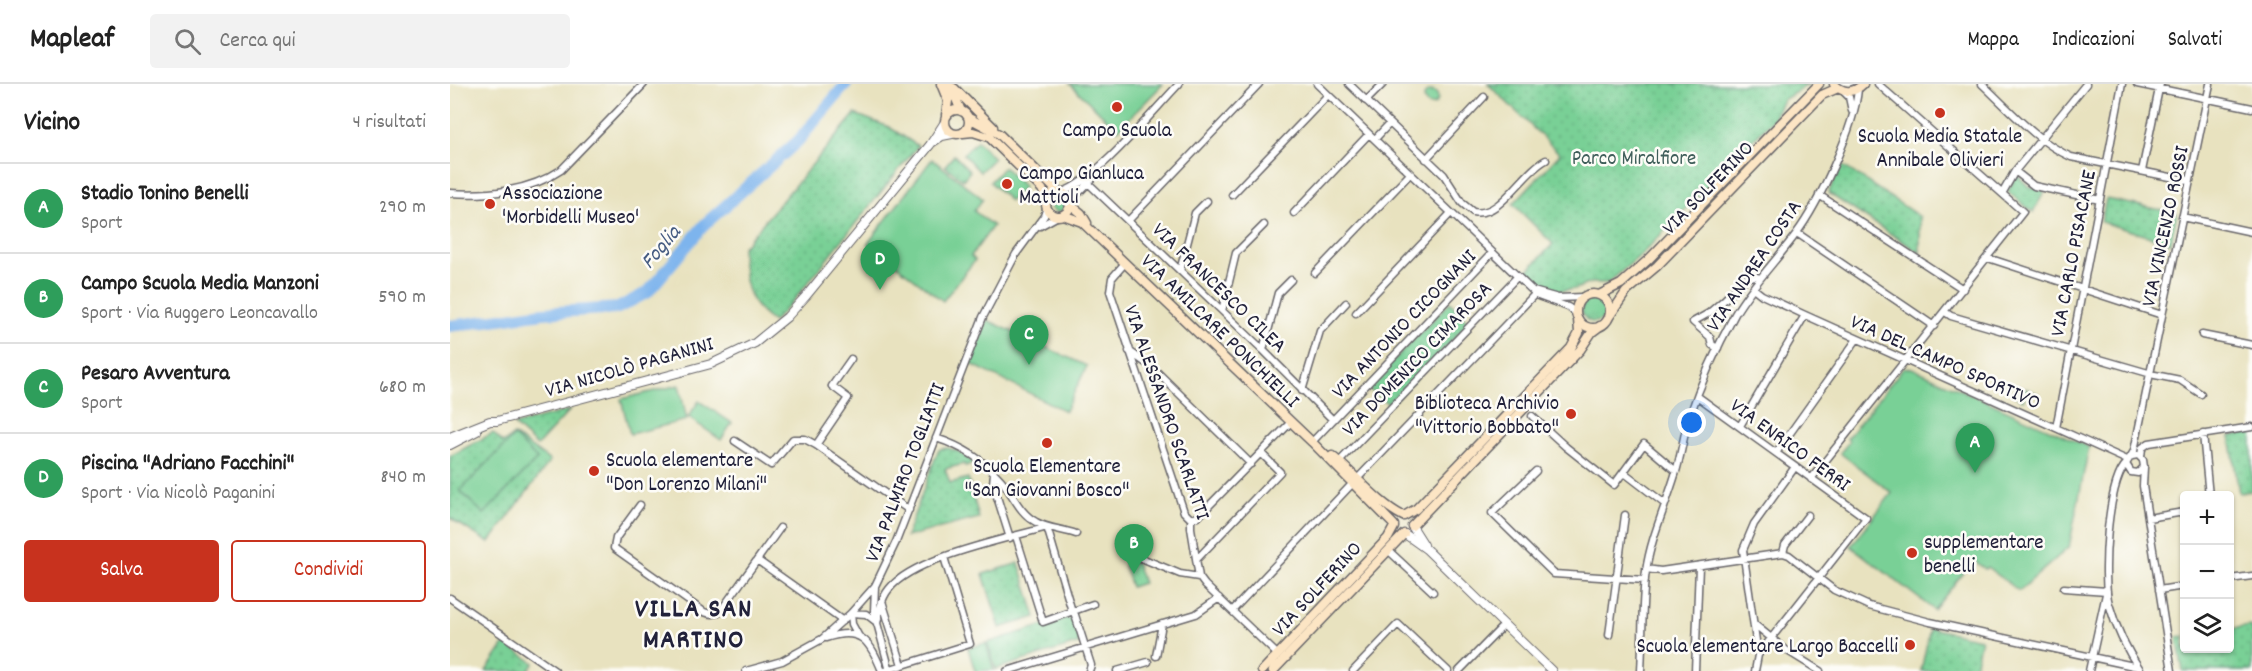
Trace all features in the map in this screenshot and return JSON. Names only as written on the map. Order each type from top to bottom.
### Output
[{"type":"main road","name":"VIA AMILCARE PONCHIELLI","points":[[944,84],[956,99],[961,111],[969,118],[999,134],[1060,192],[1068,196],[1071,203],[1105,243]]},
{"type":"main road","points":[[944,84],[948,101],[946,129],[952,134]]},
{"type":"main road","points":[[944,84],[955,89],[999,134]]},
{"type":"main road","name":"VIA SOLFERINO","points":[[1262,671],[1388,538],[1396,519],[1416,509],[1570,348],[1579,333],[1578,304],[1583,297],[1591,294],[1599,295],[1621,284],[1649,259],[1819,84]]},
{"type":"main road","points":[[1838,88],[1860,86]]},
{"type":"main road","name":"VIA SOLFERINO","points":[[1273,671],[1562,370],[1592,332],[1609,317],[1626,292],[1657,266],[1822,94],[1838,88]]},
{"type":"main road","points":[[945,119],[954,110],[961,111]]},
{"type":"main road","points":[[963,133],[969,127],[969,118]]},
{"type":"main road","name":"VIA AMILCARE PONCHIELLI","points":[[952,134],[973,132],[989,137],[1042,189],[1051,213],[1083,222],[1312,442],[1355,481],[1403,516]]},
{"type":"main road","points":[[1047,203],[1051,194],[1060,192]]},
{"type":"main road","points":[[1060,215],[1068,211],[1071,203]]},
{"type":"main road","points":[[1599,295],[1608,302],[1609,317]]},
{"type":"main road","points":[[1577,316],[1590,328],[1600,327]]},
{"type":"main road","name":"VIA AMILCARE PONCHIELLI","points":[[1312,442],[1339,462],[1394,526]]},
{"type":"main road","points":[[1403,516],[1409,519],[1412,526]]},
{"type":"main road","points":[[1394,526],[1397,532],[1404,534]]},
{"type":"street","points":[[450,194],[469,195],[501,191],[548,178],[561,170],[644,84]]},
{"type":"street","points":[[1071,203],[1087,181],[1179,84]]},
{"type":"street","points":[[1128,221],[1259,84]]},
{"type":"street","name":"VIA DOMENICO CIMAROSA","points":[[1317,84],[1517,277],[1543,299],[1568,306],[1577,316]]},
{"type":"street","points":[[1349,84],[1444,175],[1467,209],[1479,214],[1498,206],[1535,166],[1546,160]]},
{"type":"street","points":[[1366,101],[1383,84]]},
{"type":"street","points":[[1811,478],[2023,212],[1878,84]]},
{"type":"street","points":[[1983,84],[2041,139],[2071,157],[2190,181]]},
{"type":"street","points":[[2003,192],[2014,171],[2086,84]]},
{"type":"street","name":"VIA CARLO PISACANE","points":[[2056,428],[2122,84]]},
{"type":"street","points":[[2137,84],[2159,86],[2252,108]]},
{"type":"street","name":"VIA VINCENZO ROSSI","points":[[2107,591],[2110,508],[2122,468],[2128,460],[2138,434],[2210,84]]},
{"type":"street","name":"VIA ANDREA COSTA","points":[[1641,671],[1646,569],[1652,540],[1676,471],[1697,396],[1718,348],[1744,300],[1797,233],[1819,195],[1837,157],[1857,102],[1860,86]]},
{"type":"street","points":[[2142,171],[2159,86]]},
{"type":"street","points":[[1838,88],[1851,103],[1852,115]]},
{"type":"street","points":[[1232,195],[1328,94]]},
{"type":"street","points":[[1426,159],[1484,97]]},
{"type":"street","name":"VIA NICOLÒ PAGANINI","points":[[450,444],[497,421],[681,374],[711,364],[755,343],[787,317],[806,296],[930,145],[945,119]]},
{"type":"street","points":[[1375,140],[1389,124]]},
{"type":"street","name":"VIA NICOLÒ PAGANINI","points":[[930,145],[942,136],[952,134]]},
{"type":"street","points":[[1294,213],[1369,134]]},
{"type":"street","points":[[2014,171],[2034,186],[2100,200]]},
{"type":"street","points":[[1315,273],[1410,174]]},
{"type":"street","points":[[1060,192],[1087,181]]},
{"type":"street","name":"VIA FRANCESCO CILEA","points":[[1087,181],[1333,420]]},
{"type":"street","points":[[1819,195],[1963,289]]},
{"type":"street","points":[[1180,271],[1195,213],[1208,201]]},
{"type":"street","name":"VIA PALMIRO TOGLIATTI","points":[[746,671],[782,661],[822,639],[851,613],[875,586],[888,563],[966,358],[989,305],[1016,254],[1044,216],[1047,203]]},
{"type":"street","points":[[1356,313],[1451,213]]},
{"type":"street","name":"VIA PALMIRO TOGLIATTI","points":[[1034,230],[1060,215]]},
{"type":"street","points":[[2182,217],[2252,232]]},
{"type":"street","points":[[1222,311],[1236,253],[1264,225]]},
{"type":"street","points":[[1797,233],[1934,326]]},
{"type":"street","name":"VIA ANTONIO CICOGNANI","points":[[1312,442],[1492,253]]},
{"type":"street","points":[[1988,258],[2162,315]]},
{"type":"street","name":"VIA ALESSANDRO SCARLATTI","points":[[1125,264],[1112,278],[1110,284],[1129,351],[1184,512],[1191,519],[1199,577]]},
{"type":"street","points":[[1718,348],[1712,345],[1710,337],[1693,322],[1709,313],[1750,276],[1760,278]]},
{"type":"street","name":"VIA DOMENICO CIMAROSA","points":[[1339,462],[1517,277]]},
{"type":"street","points":[[1263,350],[1278,293],[1291,280]]},
{"type":"street","name":"VIA DEL CAMPO SPORTIVO","points":[[1753,288],[1762,295],[1857,339],[2128,460],[2141,457]]},
{"type":"street","points":[[1232,610],[1534,292]]},
{"type":"street","name":"VIA DOMENICO CIMAROSA","points":[[1534,292],[1558,298],[1583,297]]},
{"type":"street","points":[[1732,292],[1742,293],[1744,300]]},
{"type":"street","points":[[1302,391],[1320,330],[1346,303]]},
{"type":"street","points":[[1945,312],[1951,316],[2070,351],[2150,374],[2180,380],[2201,394]]},
{"type":"street","points":[[1740,426],[1805,315]]},
{"type":"street","points":[[2202,335],[2252,345]]},
{"type":"street","points":[[1776,453],[1857,339]]},
{"type":"street","points":[[1129,351],[1153,368],[1251,464]]},
{"type":"street","points":[[816,445],[848,398],[832,386],[851,359]]},
{"type":"street","points":[[1534,418],[1533,405],[1554,383],[1562,370]]},
{"type":"street","name":"VIA ENRICO FERRI","points":[[1697,396],[1866,518],[1819,578]]},
{"type":"street","points":[[1489,444],[1501,438],[1520,419],[1534,418],[1614,485],[1644,444],[1676,471]]},
{"type":"street","name":"VIA NICOLÒ PAGANINI","points":[[450,437],[490,421],[497,421]]},
{"type":"street","points":[[1191,519],[1198,517],[1227,489],[1291,422]]},
{"type":"street","points":[[2138,434],[2142,441],[2149,443],[2252,427]]},
{"type":"street","points":[[2203,434],[2209,491]]},
{"type":"street","points":[[936,438],[968,451],[1002,481],[1022,510],[1036,522],[1076,534]]},
{"type":"street","points":[[735,441],[771,465],[793,439],[805,439],[909,510]]},
{"type":"street","points":[[2149,443],[2142,448],[2143,486],[2172,671]]},
{"type":"street","points":[[1197,559],[1280,472],[1261,453]]},
{"type":"street","points":[[2128,460],[2133,473],[2143,486]]},
{"type":"street","points":[[1755,671],[1758,655],[1743,550],[1754,524],[1795,467]]},
{"type":"street","points":[[2118,480],[2126,473],[2133,473],[2144,467]]},
{"type":"street","points":[[1536,471],[1492,513],[1554,573],[1645,579]]},
{"type":"street","points":[[994,473],[993,484],[1043,622],[1094,604]]},
{"type":"street","points":[[1622,475],[1626,474],[1665,504]]},
{"type":"street","points":[[640,505],[616,538],[614,548],[711,615],[720,611],[780,528]]},
{"type":"street","points":[[2148,518],[2180,513]]},
{"type":"street","points":[[1609,635],[1625,515]]},
{"type":"street","points":[[1783,554],[1785,545],[1808,515]]},
{"type":"street","points":[[1025,534],[1036,522]]},
{"type":"street","points":[[1412,526],[1426,549]]},
{"type":"street","points":[[877,624],[882,600],[890,588],[906,573],[944,557],[1047,527]]},
{"type":"street","points":[[1047,527],[1092,665],[1089,671]]},
{"type":"street","points":[[1404,534],[1426,549],[1551,671]]},
{"type":"street","points":[[1122,550],[1180,574],[1199,577],[1278,654]]},
{"type":"street","points":[[1388,550],[1433,592]]},
{"type":"street","points":[[1646,569],[1661,572],[1744,559],[1790,555],[1834,590],[1869,606],[2139,669]]},
{"type":"street","points":[[887,670],[970,644],[944,557]]},
{"type":"street","points":[[757,560],[843,621]]},
{"type":"street","points":[[1695,671],[1699,566]]},
{"type":"street","points":[[2234,578],[2252,576]]},
{"type":"street","points":[[1758,655],[1819,578]]},
{"type":"street","points":[[875,586],[874,612],[887,670]]},
{"type":"street","points":[[2159,590],[2180,587]]},
{"type":"street","points":[[2064,588],[2107,591]]},
{"type":"street","points":[[2089,671],[2107,591]]},
{"type":"street","points":[[2107,591],[2117,630],[2139,669]]},
{"type":"street","points":[[450,598],[555,671]]},
{"type":"street","points":[[1007,671],[1196,614],[1219,598]]},
{"type":"street","points":[[882,600],[902,665]]},
{"type":"street","points":[[877,624],[866,614],[851,613],[852,624],[858,635],[870,644],[887,670]]},
{"type":"street","points":[[1156,656],[1162,624]]},
{"type":"street","points":[[1353,671],[1398,624],[1448,671]]},
{"type":"street","points":[[1754,624],[1820,671]]},
{"type":"street","points":[[1459,671],[1504,625]]},
{"type":"street","points":[[822,639],[844,633],[858,635]]},
{"type":"street","points":[[1118,671],[1149,662]]},
{"type":"green space","name":"Campo Scuola","points":[[1070,84],[1163,84],[1118,130]]},
{"type":"green space","name":"Parco Miralfiore","points":[[1488,84],[1809,84],[1783,100],[1773,119],[1643,253],[1608,283],[1590,283],[1575,289],[1557,291],[1541,284],[1527,271],[1553,244],[1513,204],[1560,154]]},
{"type":"green space","points":[[1428,91],[1434,91],[1438,98],[1434,105],[1428,105],[1424,101],[1424,95]]},
{"type":"green space","points":[[855,114],[889,127],[918,146],[794,300],[773,322],[757,307],[748,290],[743,271],[742,248]]},
{"type":"green space","points":[[977,141],[994,158],[980,172],[963,154]]},
{"type":"green space","points":[[954,155],[970,171],[963,180],[945,166]]},
{"type":"green space","points":[[932,159],[983,199],[974,211],[993,226],[971,256],[975,260],[943,301],[868,243]]},
{"type":"green space","points":[[1842,165],[1920,217],[1920,253],[1828,193]]},
{"type":"green space","name":"Campo Gianluca Mattioli","points":[[1004,167],[1024,187],[1010,201],[990,182]]},
{"type":"green space","points":[[2016,174],[2028,186],[2045,191],[2033,212],[2008,192]]},
{"type":"green space","points":[[1058,196],[1066,204],[1058,212],[1050,204]]},
{"type":"green space","points":[[2106,199],[2177,213],[2171,243],[2101,222]]},
{"type":"green space","points":[[1594,298],[1602,302],[1606,310],[1602,318],[1594,322],[1586,318],[1582,310],[1586,302]]},
{"type":"green space","points":[[1450,302],[1469,323],[1390,405],[1367,388]]},
{"type":"green space","points":[[987,320],[1087,366],[1065,411],[971,364]]},
{"type":"green space","points":[[1903,368],[1912,368],[2089,447],[2069,547],[2019,591],[1987,567],[1985,569],[1973,560],[1934,610],[1851,546],[1892,493],[1840,453],[1849,442],[1847,438]]},
{"type":"green space","points":[[679,385],[687,420],[630,434],[621,399]]},
{"type":"green space","points":[[2016,385],[2039,394],[2038,396],[2027,391],[2023,400],[2015,396]]},
{"type":"green space","points":[[699,401],[732,423],[721,440],[688,417]]},
{"type":"green space","points":[[570,410],[537,446],[514,425]]},
{"type":"green space","points":[[493,433],[503,443],[514,435],[550,461],[489,543],[450,518],[450,456]]},
{"type":"green space","points":[[2252,433],[2252,491],[2239,493],[2230,436]]},
{"type":"green space","points":[[514,436],[537,459],[484,514],[460,491]]},
{"type":"green space","points":[[948,448],[975,463],[945,469],[950,483],[968,478],[979,518],[906,537],[937,453],[940,449]]},
{"type":"green space","points":[[1136,562],[1143,583],[1131,587],[1124,565]]},
{"type":"green space","points":[[1019,563],[1036,617],[1000,628],[983,574]]},
{"type":"green space","points":[[1066,618],[1072,620],[1080,643],[996,669],[987,643]]},
{"type":"green space","points":[[2252,626],[2252,671],[2183,671],[2177,637],[2180,637],[2180,653],[2234,653],[2234,628]]},
{"type":"green space","points":[[1930,628],[1981,639],[1974,671],[1921,671]]},
{"type":"green space","points":[[505,643],[534,663],[528,671],[486,671]]},
{"type":"green space","points":[[986,643],[994,670],[975,671],[968,648]]},
{"type":"waterway","name":"Foglia","points":[[450,326],[543,313],[618,308],[648,292],[705,224],[798,141],[846,84]]},
{"type":"place","name":"Campo Scuola","points":[[1117,107]]},
{"type":"place","name":"Scuola Media Statale Annibale Olivieri","points":[[1940,113]]},
{"type":"place","name":"Campo Gianluca Mattioli","points":[[1007,184]]},
{"type":"place","name":"Associazione 'Morbidelli Museo'","points":[[490,204]]},
{"type":"place","name":"Piscina \"Adriano Facchini\"","points":[[880,290]]},
{"type":"place","name":"Pesaro Avventura","points":[[1029,365]]},
{"type":"place","name":"Biblioteca Archivio \"Vittorio Bobbato\"","points":[[1571,414]]},
{"type":"place","name":"Scuola Elementare \"San Giovanni Bosco\"","points":[[1047,443]]},
{"type":"place","name":"Scuola elementare \"Don Lorenzo Milani\"","points":[[594,471]]},
{"type":"place","name":"Stadio Tonino Benelli","points":[[1975,473]]},
{"type":"place","name":"supplementare benelli","points":[[1912,553]]},
{"type":"place","name":"Campo Scuola Media Manzoni","points":[[1134,574]]},
{"type":"place","name":"Scuola elementare Largo Baccelli","points":[[1910,645]]},
{"type":"district","name":"VILLA SAN MARTINO","points":[[694,622]]}]
